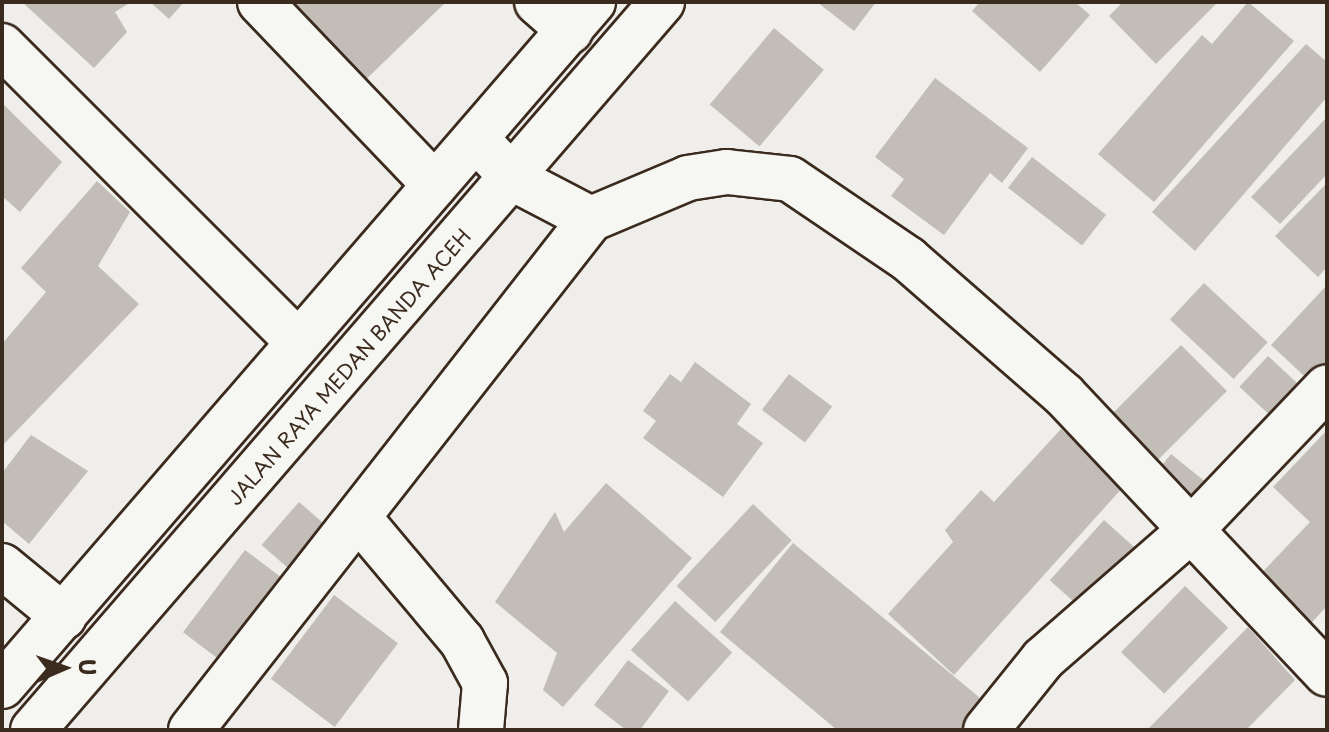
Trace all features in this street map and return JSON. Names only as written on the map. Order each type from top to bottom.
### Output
[{"type":"main road","points":[[260,2],[435,185]]},
{"type":"main road","points":[[2,686],[64,617],[296,340],[477,140],[582,16],[537,2]]},
{"type":"main road","name":"JALAN RAYA MEDAN BANDA ACEH","points":[[33,730],[514,179],[662,2]]},
{"type":"main road","points":[[2,46],[296,340]]},
{"type":"main road","points":[[477,140],[514,179],[591,219]]},
{"type":"main road","points":[[191,730],[591,219],[688,178],[760,172],[790,179],[908,259],[1040,374],[1327,674]]},
{"type":"main road","points":[[986,730],[1043,659],[1191,530],[1327,387]]},
{"type":"main road","points":[[358,517],[462,641],[485,683],[481,730]]},
{"type":"main road","points":[[2,566],[64,617]]},
{"type":"building","points":[[22,2],[131,2],[115,12],[127,32],[94,68]]},
{"type":"building","points":[[150,2],[184,2],[169,19]]},
{"type":"building","points":[[274,2],[446,2],[357,88]]},
{"type":"building","points":[[817,2],[876,2],[854,31]]},
{"type":"building","points":[[980,2],[1075,2],[1090,15],[1040,72],[972,11]]},
{"type":"building","points":[[1123,2],[1218,2],[1156,64],[1109,16]]},
{"type":"building","points":[[1248,2],[1294,41],[1154,202],[1098,154],[1202,35],[1212,44]]},
{"type":"building","points":[[774,28],[824,70],[760,146],[710,105]]},
{"type":"building","points":[[1306,44],[1327,62],[1327,97],[1195,251],[1152,212]]},
{"type":"building","points":[[935,78],[1028,148],[1002,183],[990,173],[944,235],[891,196],[904,179],[875,157]]},
{"type":"building","points":[[2,103],[62,162],[20,212],[2,196]]},
{"type":"building","points":[[1327,117],[1327,174],[1280,224],[1251,197]]},
{"type":"building","points":[[1032,157],[1106,215],[1082,246],[1008,188]]},
{"type":"building","points":[[97,181],[130,212],[98,266],[139,304],[2,446],[2,344],[46,292],[21,268]]},
{"type":"building","points":[[1327,183],[1327,267],[1318,277],[1275,236]]},
{"type":"building","points":[[1204,283],[1268,342],[1234,379],[1170,320]]},
{"type":"building","points":[[1327,285],[1327,378],[1317,388],[1271,345]]},
{"type":"building","points":[[1181,345],[1227,391],[1145,473],[1099,427]]},
{"type":"building","points":[[1268,356],[1307,393],[1279,424],[1239,387]]},
{"type":"building","points":[[695,362],[751,404],[737,424],[763,443],[723,497],[643,438],[656,421],[643,411],[670,374],[681,382]]},
{"type":"building","points":[[789,374],[832,406],[805,442],[762,410]]},
{"type":"building","points":[[1061,429],[1124,486],[954,675],[888,614],[953,542],[945,530],[981,490],[994,502]]},
{"type":"building","points":[[1327,430],[1327,606],[1304,631],[1252,583],[1310,522],[1273,487]]},
{"type":"building","points":[[31,435],[88,471],[29,544],[2,521],[2,473]]},
{"type":"building","points":[[1171,454],[1204,481],[1188,501],[1155,474]]},
{"type":"building","points":[[606,483],[692,558],[563,707],[543,690],[557,653],[495,602],[555,512],[564,532]]},
{"type":"building","points":[[299,502],[327,526],[290,569],[262,545]]},
{"type":"building","points":[[753,504],[792,540],[715,622],[677,586]]},
{"type":"building","points":[[1104,520],[1143,555],[1088,615],[1050,580]]},
{"type":"building","points":[[793,543],[985,702],[962,730],[837,730],[720,632]]},
{"type":"building","points":[[245,550],[284,579],[222,662],[183,632]]},
{"type":"building","points":[[1185,586],[1228,628],[1164,694],[1121,652]]},
{"type":"building","points":[[334,595],[398,643],[335,727],[271,679]]},
{"type":"building","points":[[675,601],[732,653],[688,702],[631,650]]},
{"type":"building","points":[[1248,627],[1295,680],[1246,730],[1147,730]]},
{"type":"building","points":[[628,660],[669,691],[640,730],[626,730],[594,705]]}]
